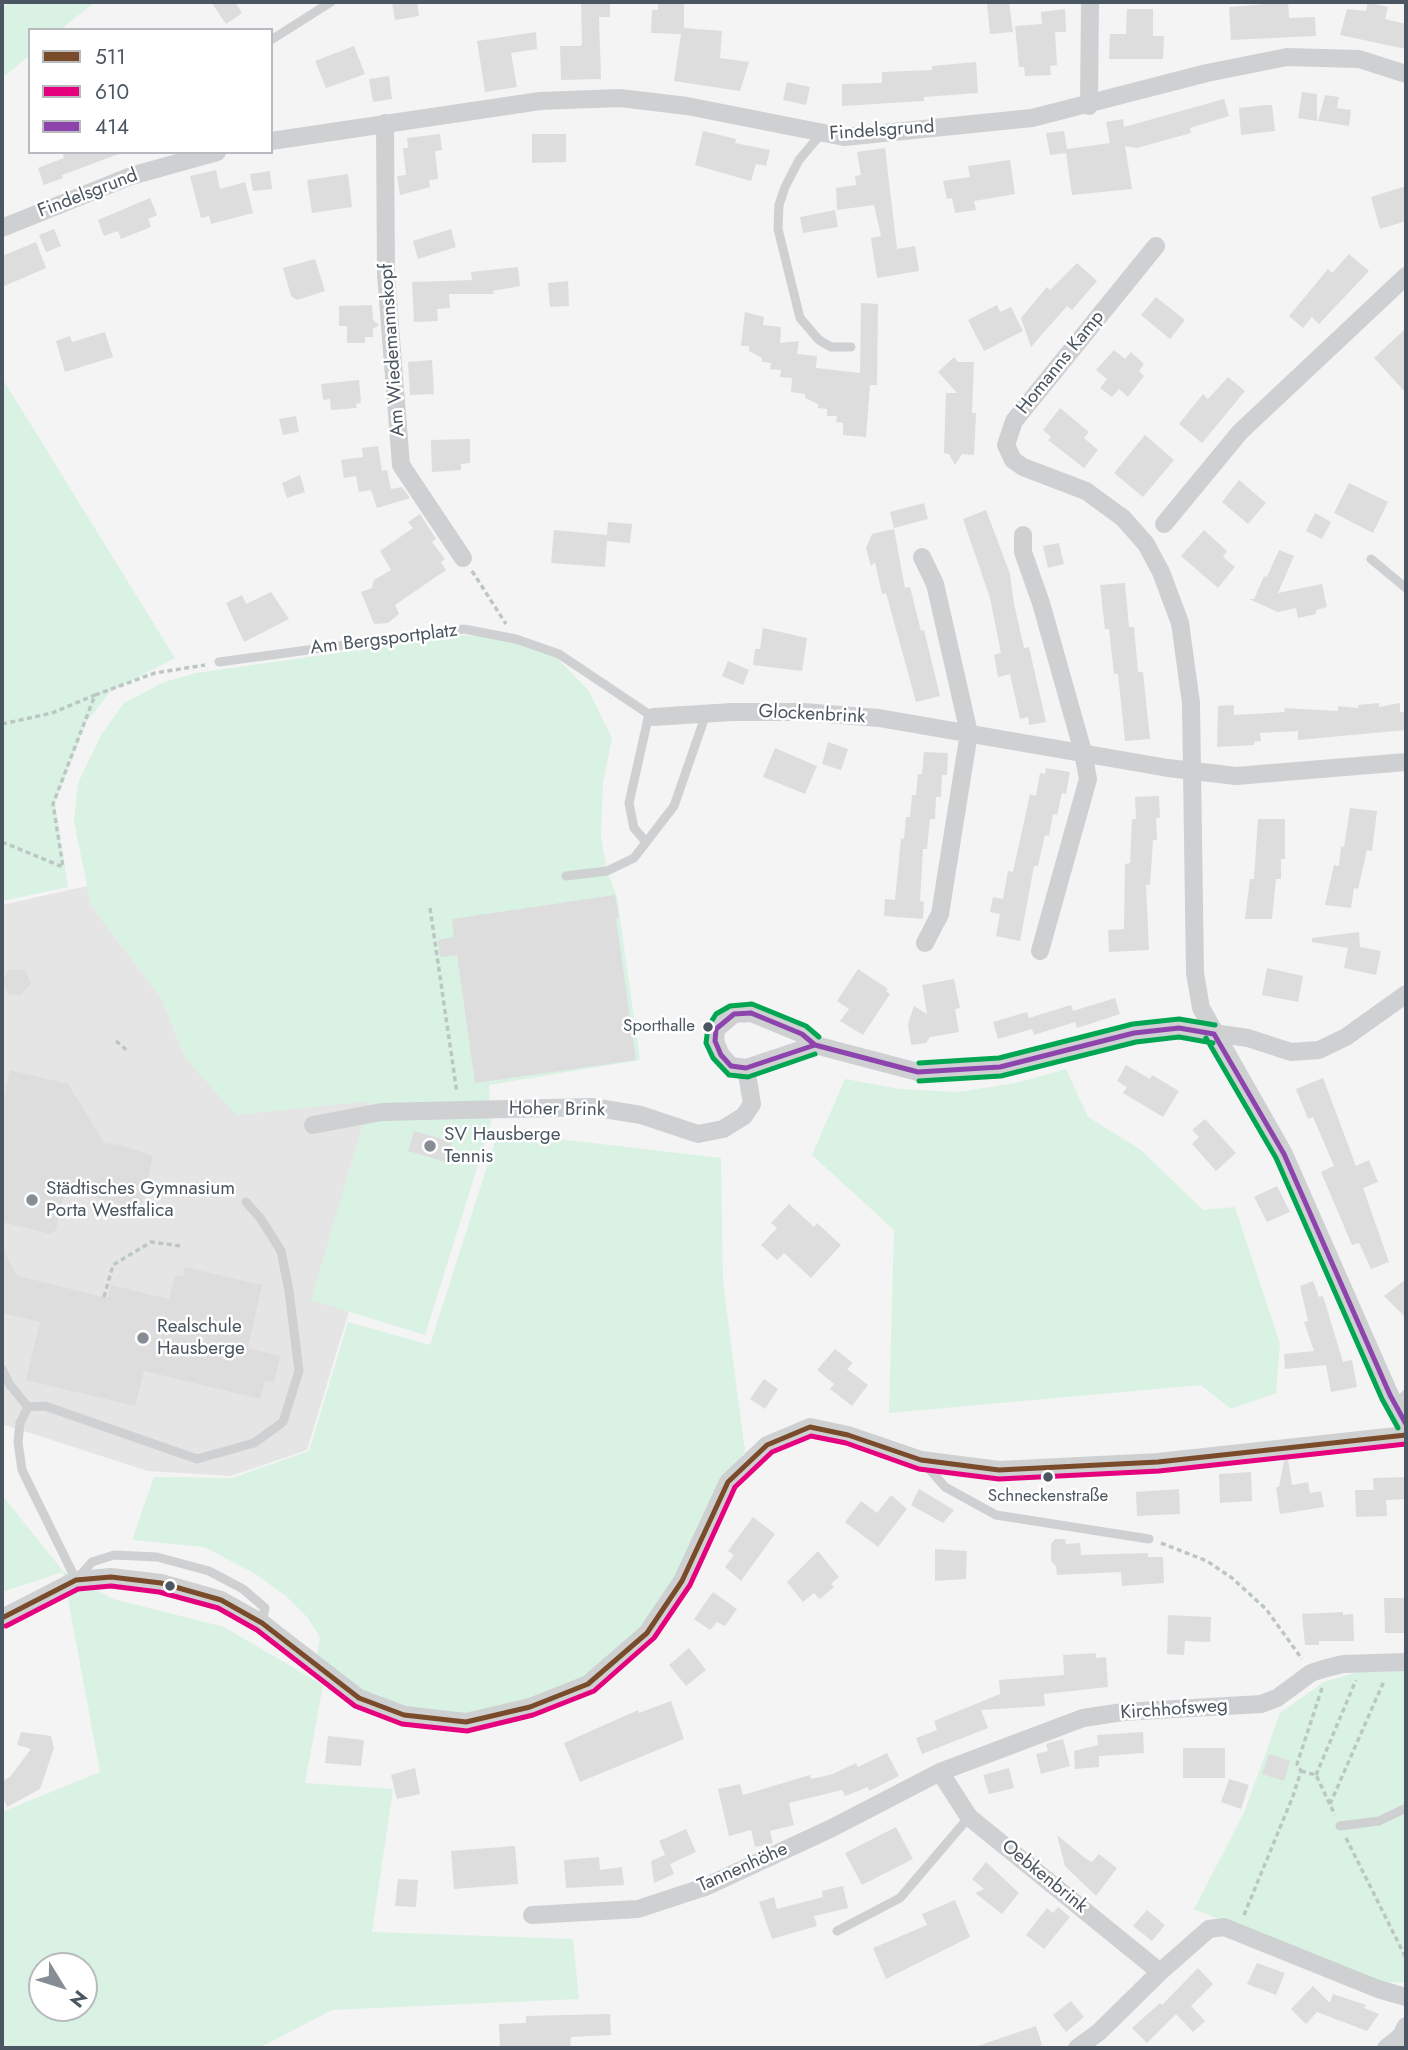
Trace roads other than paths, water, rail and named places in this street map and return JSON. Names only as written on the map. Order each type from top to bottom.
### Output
[{"type":"street","points":[[1089,106],[1090,2]]},
{"type":"street","name":"Findelsgrund","points":[[273,141],[540,102],[620,98],[687,106],[820,135],[844,137],[1032,118],[1287,57],[1359,59],[1406,74]]},
{"type":"street","name":"Am Wiedemannskopf","points":[[385,123],[386,275],[401,465],[463,558]]},
{"type":"street","name":"Findelsgrund","points":[[2,228],[131,176],[192,155]]},
{"type":"street","name":"Homanns Kamp","points":[[1156,246],[1014,421],[1006,445],[1013,460],[1023,467],[1086,491],[1123,518],[1146,544],[1161,572],[1180,623],[1191,703],[1193,771]]},
{"type":"street","points":[[1164,524],[1240,432],[1406,276]]},
{"type":"street","points":[[1023,535],[1023,552],[1041,603],[1083,752],[1088,779],[1040,951]]},
{"type":"street","points":[[922,557],[935,584],[970,733],[940,914],[925,943]]},
{"type":"street","name":"Glockenbrink","points":[[651,716],[803,712],[879,718],[1236,776],[1406,762]]},
{"type":"street","points":[[1193,771],[1195,973],[1201,1008],[1284,1154],[1401,1399],[1406,1424]]},
{"type":"street","points":[[814,1045],[746,1068],[731,1066],[721,1055],[715,1041],[716,1029],[734,1014],[751,1013],[802,1034],[814,1045],[918,1072],[1000,1067],[1146,1032],[1179,1028],[1248,1038],[1291,1052],[1319,1050],[1346,1037],[1406,994]]},
{"type":"street","name":"Hoher Brink","points":[[313,1125],[381,1112],[592,1107],[641,1115],[698,1134],[723,1129],[744,1116],[752,1104],[746,1068]]},
{"type":"street","points":[[2,1618],[76,1580],[111,1577],[161,1583],[221,1600],[262,1623],[359,1698],[404,1715],[466,1721],[530,1707],[588,1684],[647,1633],[682,1581],[728,1482],[768,1446],[810,1427],[848,1435],[921,1460],[999,1470],[1118,1464],[1406,1435]]},
{"type":"street","name":"Kirchhofsweg","points":[[940,1772],[1083,1718],[1124,1712],[1261,1704],[1277,1698],[1317,1671],[1343,1664],[1406,1662]]},
{"type":"street","name":"Oebkenbrink","points":[[940,1772],[969,1816],[1160,1972]]},
{"type":"street","name":"Tannenhöhe","points":[[532,1915],[638,1909],[705,1886],[832,1828],[940,1772]]},
{"type":"street","points":[[1077,2048],[1099,2032],[1209,1928],[1224,1927],[1378,1989],[1406,1997]]},
{"type":"street","points":[[1386,2048],[1401,2036],[1406,2026]]},
{"type":"lane","points":[[273,39],[331,2]]},
{"type":"lane","points":[[820,135],[799,160],[785,187],[779,205],[778,229],[800,318],[819,340],[831,347],[851,347]]},
{"type":"lane","points":[[1371,559],[1406,588]]},
{"type":"lane","name":"Am Bergsportplatz","points":[[219,662],[464,629],[516,639],[559,654],[651,716]]},
{"type":"lane","points":[[566,876],[607,871],[634,858],[674,806],[706,713]]},
{"type":"lane","points":[[646,842],[629,817],[629,803],[651,716]]},
{"type":"lane","points":[[28,1407],[45,1406],[197,1459],[254,1443],[283,1422],[299,1371],[289,1291],[281,1251],[261,1219],[246,1202]]},
{"type":"lane","points":[[2,1369],[28,1407]]},
{"type":"lane","points":[[28,1407],[20,1423],[18,1442],[22,1470],[76,1580],[92,1562],[114,1555],[157,1557],[209,1571],[243,1589],[265,1608],[262,1623]]},
{"type":"lane","points":[[921,1460],[945,1487],[996,1515],[1149,1539]]},
{"type":"lane","points":[[1340,1826],[1379,1821],[1406,1808]]},
{"type":"lane","points":[[837,1931],[900,1898],[969,1816]]},
{"type":"place","name":"Sporthalle","points":[[708,1027]]},
{"type":"place","name":"SV Hausberge Tennis","points":[[430,1146]]},
{"type":"place","name":"Städtisches Gymnasium Porta Westfalica","points":[[32,1200]]},
{"type":"place","name":"Realschule Hausberge","points":[[143,1338]]},
{"type":"place","name":"Schneckenstraße","points":[[1048,1477]]}]
